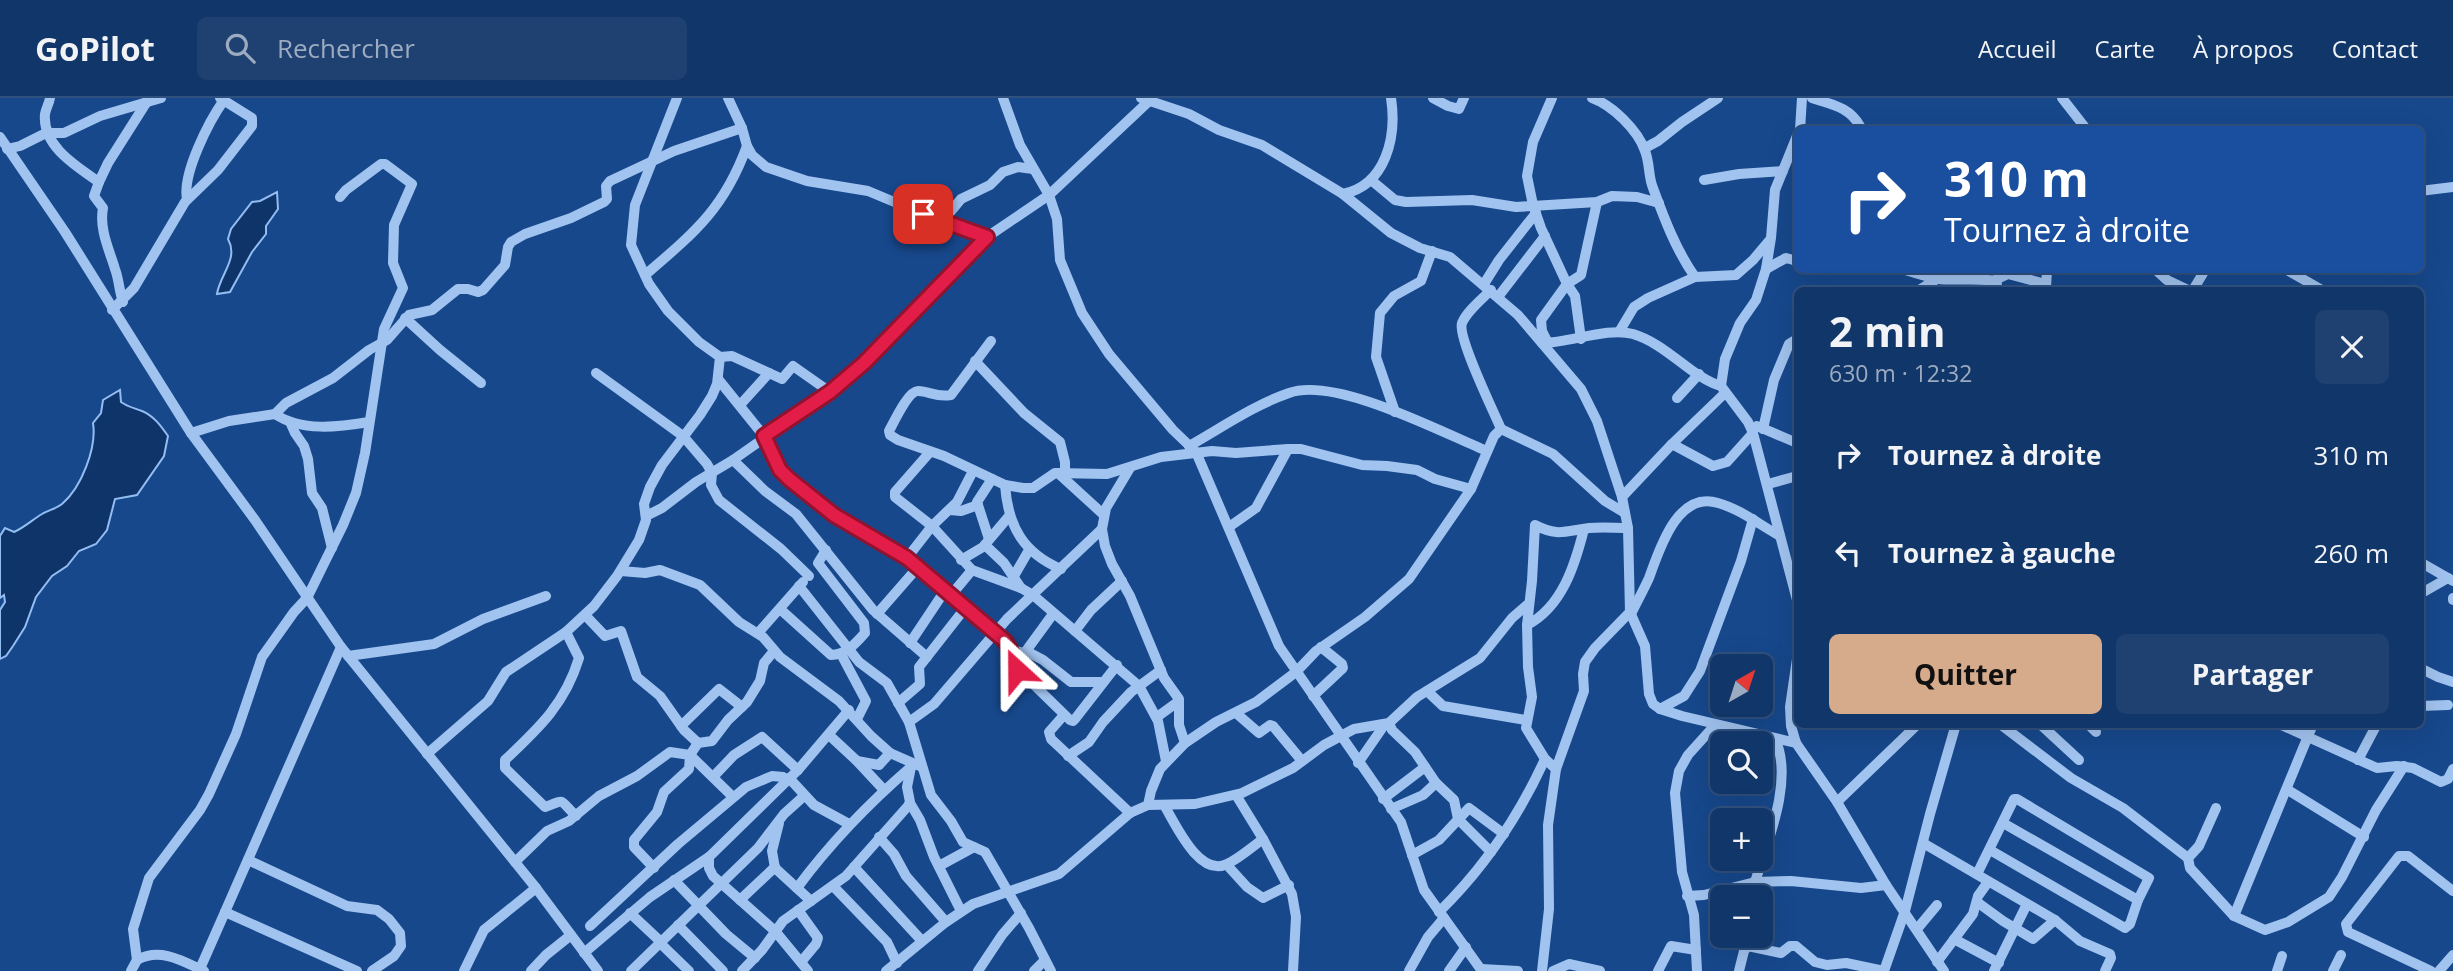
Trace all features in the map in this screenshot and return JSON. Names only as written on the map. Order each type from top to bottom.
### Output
[{"type":"street","points":[[50,98],[45,110],[46,133],[64,156],[99,182]]},
{"type":"street","points":[[8,149],[46,133],[64,133],[100,116],[161,98]]},
{"type":"street","points":[[677,98],[635,205],[631,225],[631,245],[645,275],[668,311],[720,358],[732,356],[782,379],[793,366],[830,392]]},
{"type":"street","points":[[728,98],[752,155],[766,166],[807,181],[867,191],[942,222],[987,237]]},
{"type":"street","points":[[1003,98],[1011,124],[1049,195],[1056,219],[1060,260],[1082,313],[1109,354],[1192,449],[1229,527],[1279,646],[1403,826],[1424,890],[1482,970],[1518,971]]},
{"type":"street","points":[[1343,194],[1356,191],[1371,180],[1384,161],[1394,117],[1391,98]]},
{"type":"street","points":[[1433,98],[1458,108],[1464,98]]},
{"type":"street","points":[[1552,98],[1538,128],[1528,162],[1528,176],[1534,209],[1567,284],[1575,296],[1581,339]]},
{"type":"street","points":[[1591,98],[1616,114],[1645,148],[1649,176],[1659,203],[1679,254],[1695,277]]},
{"type":"street","points":[[1645,148],[1718,98]]},
{"type":"street","points":[[1800,126],[1802,98]]},
{"type":"street","points":[[1812,98],[1843,107],[1855,117],[1860,126]]},
{"type":"street","points":[[2062,98],[2084,126]]},
{"type":"street","points":[[112,310],[123,302],[134,288],[187,200],[218,170],[254,123],[252,118],[222,99],[203,135],[186,185],[187,200]]},
{"type":"street","points":[[646,516],[662,508],[830,392],[885,344],[987,237],[1049,195],[1152,100],[1189,114],[1219,130],[1262,145],[1343,194],[1391,233],[1420,248],[1450,257],[1491,290],[1545,343],[1581,388],[1589,403],[1622,497],[1628,528],[1631,613],[1645,646],[1649,694],[1653,704],[1660,709],[1796,743]]},
{"type":"street","points":[[123,302],[101,218],[103,208],[94,196],[108,163],[146,103]]},
{"type":"street","points":[[191,433],[229,421],[275,414],[286,403],[333,378],[390,337],[405,318],[413,313],[432,310],[458,289],[480,292],[505,265],[511,242],[604,202],[607,199],[606,186],[610,181],[654,159],[742,128]]},
{"type":"street","points":[[0,137],[65,232],[191,433],[255,520],[344,651],[536,888],[597,971]]},
{"type":"street","points":[[1622,497],[1723,389],[1725,359],[1740,323],[1756,300],[1766,269],[1775,190],[1794,144]]},
{"type":"street","points":[[645,275],[696,231],[714,210],[734,177],[747,146]]},
{"type":"street","points":[[137,960],[133,929],[149,878],[209,794],[236,734],[262,657],[307,598],[356,493],[386,323],[403,288],[393,263],[394,225],[412,184],[385,164],[381,164],[340,197]]},
{"type":"street","points":[[942,222],[961,199],[990,185],[1003,172],[1018,167],[1033,169]]},
{"type":"street","points":[[1703,180],[1783,171]]},
{"type":"street","points":[[1371,180],[1395,200],[1406,202],[1472,200],[1534,209],[1597,202],[1612,196],[1637,197],[1659,203]]},
{"type":"street","points":[[2424,191],[2453,187]]},
{"type":"street","points":[[1545,343],[1541,320],[1567,284],[1581,275],[1597,202]]},
{"type":"street","points":[[1491,290],[1499,260],[1534,209]]},
{"type":"street","points":[[1545,236],[1491,290],[1466,318],[1461,328],[1501,429],[1553,454],[1605,501],[1625,513]]},
{"type":"street","points":[[1619,332],[1634,307],[1648,298],[1695,277],[1735,275],[1753,260],[1771,238]]},
{"type":"street","points":[[1395,412],[1376,357],[1380,313],[1394,296],[1421,281],[1432,251]]},
{"type":"street","points":[[1766,269],[1786,258],[1794,260]]},
{"type":"street","points":[[1916,273],[1937,279],[1996,285],[2008,274],[2046,287]]},
{"type":"street","points":[[2159,273],[2167,280],[2184,287]]},
{"type":"street","points":[[2292,273],[2317,287]]},
{"type":"street","points":[[1924,287],[1937,279]]},
{"type":"street","points":[[405,318],[481,383]]},
{"type":"street","points":[[1545,343],[1619,332],[1647,340],[1723,389],[1758,431],[1794,442]]},
{"type":"street","points":[[991,341],[951,396],[935,396],[919,391],[911,393],[889,431],[890,435],[930,453],[944,456],[1005,485],[1031,488],[1061,472],[1107,474],[1192,449],[1236,453],[1301,449],[1362,465],[1417,470],[1435,479],[1471,489]]},
{"type":"street","points":[[1672,443],[1710,466],[1727,462],[1758,431],[1774,380],[1789,344],[1794,341]]},
{"type":"street","points":[[427,754],[488,701],[506,672],[566,632],[621,571],[639,540],[646,516],[644,504],[650,487],[662,465],[700,415],[718,379],[720,358]]},
{"type":"street","points":[[975,361],[1024,413],[1059,442],[1065,462],[1061,472]]},
{"type":"street","points":[[596,373],[683,436],[707,464],[712,473],[711,485],[719,500],[809,576]]},
{"type":"street","points":[[740,405],[769,373]]},
{"type":"street","points":[[1677,398],[1699,374]]},
{"type":"street","points":[[718,379],[764,436],[780,470],[789,479],[834,515],[907,558],[949,591],[996,632],[1010,649],[1018,673],[1031,682],[1064,715],[1073,721],[1117,665]]},
{"type":"street","points":[[1192,449],[1252,410],[1289,392],[1305,389],[1333,392],[1395,412],[1487,451]]},
{"type":"street","points":[[275,414],[291,424],[336,427],[369,422]]},
{"type":"street","points":[[291,424],[304,446],[312,493],[322,508],[332,548]]},
{"type":"street","points":[[1148,805],[1156,777],[1166,761],[1185,743],[1216,722],[1256,702],[1296,672],[1321,647],[1365,617],[1409,579],[1471,489],[1494,436],[1501,429]]},
{"type":"street","points":[[1758,431],[1780,536],[1794,584]]},
{"type":"street","points":[[1229,527],[1256,508],[1288,449]]},
{"type":"street","points":[[930,453],[894,496],[932,527],[972,570],[1021,587],[1033,595],[1139,686],[1157,717],[1166,761]]},
{"type":"street","points":[[733,460],[765,491],[796,514],[815,541],[826,550],[877,614],[927,657]]},
{"type":"street","points":[[1130,468],[1107,505],[1102,529],[1105,546],[1161,670],[1179,701],[1179,725],[1185,743]]},
{"type":"street","points":[[907,558],[950,510],[973,471]]},
{"type":"street","points":[[1061,472],[1104,515]]},
{"type":"street","points":[[1768,484],[1794,477]]},
{"type":"street","points":[[992,480],[978,500],[987,542],[1021,587]]},
{"type":"street","points":[[1005,485],[1006,504],[1018,533],[1030,550],[1043,561],[1061,569]]},
{"type":"street","points":[[1542,971],[1549,909],[1548,825],[1556,769],[1584,691],[1583,674],[1586,662],[1595,648],[1631,613],[1661,545],[1678,516],[1692,506],[1716,502],[1753,519],[1780,536]]},
{"type":"street","points":[[950,510],[961,511],[978,505]]},
{"type":"street","points":[[961,560],[987,542],[1010,515]]},
{"type":"street","points":[[1660,709],[1684,695],[1700,671],[1741,561],[1753,519]]},
{"type":"street","points":[[1556,769],[1545,759],[1528,733],[1526,720],[1532,697],[1528,667],[1527,605],[1532,581],[1535,525],[1559,534],[1584,529],[1628,528]]},
{"type":"street","points":[[909,722],[934,704],[1020,606],[1102,529]]},
{"type":"street","points":[[1527,625],[1546,612],[1557,598],[1570,573],[1584,529]]},
{"type":"street","points":[[758,633],[809,576],[826,550]]},
{"type":"street","points":[[1014,576],[1030,550]]},
{"type":"street","points":[[780,609],[829,654],[845,651],[865,633],[865,625],[818,563]]},
{"type":"street","points":[[2424,564],[2450,579]]},
{"type":"street","points":[[877,614],[918,566]]},
{"type":"street","points":[[621,571],[645,573],[660,570],[695,583],[853,714],[891,753],[916,766]]},
{"type":"street","points":[[910,643],[949,591],[972,570]]},
{"type":"street","points":[[2424,592],[2450,579]]},
{"type":"street","points":[[1075,631],[1091,610],[1122,581]]},
{"type":"street","points":[[584,953],[630,913],[709,857],[829,736],[865,706],[866,701],[845,651],[799,586]]},
{"type":"street","points":[[344,651],[434,644],[483,620],[546,596]]},
{"type":"street","points":[[1359,763],[1387,723],[1427,691],[1480,658],[1511,618],[1527,605]]},
{"type":"street","points":[[898,703],[920,684],[919,667],[966,607]]},
{"type":"street","points":[[1010,649],[1023,653],[1026,651],[1053,614]]},
{"type":"street","points":[[584,615],[605,636],[621,631],[637,677],[660,696],[681,726],[698,743]]},
{"type":"street","points":[[566,632],[579,657],[576,667],[554,712],[504,764],[545,807],[556,800],[561,801],[576,816]]},
{"type":"street","points":[[1313,696],[1343,668],[1342,664],[1321,647]]},
{"type":"street","points":[[131,971],[137,960],[146,955],[167,955],[201,970],[248,860],[344,651]]},
{"type":"street","points":[[654,869],[634,847],[633,842],[657,812],[664,792],[689,769],[690,755],[698,743],[712,741],[742,707],[760,681],[764,663],[774,651]]},
{"type":"street","points":[[845,651],[887,682],[909,722],[916,766],[933,799],[951,821],[962,841],[985,852],[1048,966],[1034,971]]},
{"type":"street","points":[[1026,651],[1071,682],[1103,682]]},
{"type":"street","points":[[1068,756],[1086,745],[1116,708],[1161,670]]},
{"type":"street","points":[[2424,670],[2453,682]]},
{"type":"street","points":[[1794,680],[1790,707],[1791,726],[1796,743],[1837,802],[1886,885],[1940,966]]},
{"type":"street","points":[[681,726],[719,689],[742,707]]},
{"type":"street","points":[[1427,691],[1443,706],[1526,720]]},
{"type":"street","points":[[1157,717],[1179,701]]},
{"type":"street","points":[[2424,706],[2448,705]]},
{"type":"street","points":[[1236,713],[1259,733],[1270,725],[1273,726],[1302,761]]},
{"type":"street","points":[[1064,715],[1049,734],[1068,756],[1130,813]]},
{"type":"street","points":[[892,968],[961,911],[986,898],[1059,874],[1130,813],[1148,805],[1195,804],[1236,795],[1282,774],[1324,745],[1359,727],[1387,723]]},
{"type":"street","points":[[1387,723],[1415,752],[1436,783],[1454,801],[1458,819],[1491,852]]},
{"type":"street","points":[[1698,971],[1694,915],[1682,872],[1675,813],[1677,782],[1679,771],[1688,755],[1715,724]]},
{"type":"street","points":[[1837,802],[1915,728]]},
{"type":"street","points":[[1739,971],[1748,946],[1780,953],[1796,946],[1812,961],[1826,968],[1846,963],[1884,971],[1905,911],[1955,728]]},
{"type":"street","points":[[2044,728],[2079,760]]},
{"type":"street","points":[[2288,728],[2376,768],[2404,766],[2441,782],[2448,779],[2453,769]]},
{"type":"street","points":[[2234,916],[2312,728]]},
{"type":"street","points":[[2358,760],[2375,728]]},
{"type":"street","points":[[2015,729],[2071,778],[2123,808],[2189,858]]},
{"type":"street","points":[[829,736],[884,790]]},
{"type":"street","points":[[714,776],[734,755],[762,737],[804,796],[818,808],[849,824]]},
{"type":"street","points":[[1755,882],[1769,838],[1781,782],[1782,758],[1775,739]]},
{"type":"street","points":[[515,862],[547,831],[576,816],[610,789],[629,781],[670,752],[690,755],[733,797]]},
{"type":"street","points":[[857,761],[879,765],[891,753]]},
{"type":"street","points":[[1409,971],[1442,915],[1478,870],[1527,799],[1545,759]]},
{"type":"street","points":[[797,888],[849,824],[884,790],[916,766]]},
{"type":"street","points":[[916,766],[907,787],[910,803],[961,911]]},
{"type":"street","points":[[2217,808],[2199,846],[2189,858],[2190,867],[2234,916],[2265,930],[2288,922],[2329,897],[2343,877],[2376,810],[2404,766]]},
{"type":"street","points":[[1383,799],[1425,767]]},
{"type":"street","points":[[590,926],[678,844],[750,784],[769,777],[791,776]]},
{"type":"street","points":[[1391,809],[1425,793],[1436,783]]},
{"type":"street","points":[[2288,790],[2364,837]]},
{"type":"street","points":[[740,900],[774,864],[773,848],[782,817],[772,795]]},
{"type":"street","points":[[1236,795],[1289,885],[1296,917],[1295,971]]},
{"type":"street","points":[[631,971],[758,848],[782,817],[804,796]]},
{"type":"street","points":[[1977,874],[2014,799],[2149,878],[2130,924],[2125,928],[1990,850]]},
{"type":"street","points":[[742,971],[775,930],[854,867],[910,803]]},
{"type":"street","points":[[1164,805],[1197,857],[1210,864],[1227,865],[1263,839]]},
{"type":"street","points":[[1412,855],[1435,843],[1470,808],[1504,834]]},
{"type":"street","points":[[2003,823],[2138,900]]},
{"type":"street","points":[[879,837],[894,854],[906,876],[946,922]]},
{"type":"street","points":[[1923,843],[2054,920],[2080,941],[2110,954],[2105,971]]},
{"type":"street","points":[[939,866],[974,846]]},
{"type":"street","points":[[758,848],[811,901]]},
{"type":"street","points":[[2431,971],[2348,932],[2346,924],[2399,856],[2408,856],[2453,891]]},
{"type":"street","points":[[709,857],[710,871],[775,930],[805,967],[818,938],[798,910]]},
{"type":"street","points":[[248,860],[347,906],[377,910],[390,919],[400,933],[401,947],[394,956],[372,971]]},
{"type":"street","points":[[1227,865],[1247,887],[1263,898],[1289,885]]},
{"type":"street","points":[[738,866],[755,884]]},
{"type":"street","points":[[854,867],[922,941]]},
{"type":"street","points":[[674,880],[726,934],[755,958]]},
{"type":"street","points":[[1687,896],[1704,895],[1755,882],[1791,881],[1845,887],[1886,885]]},
{"type":"street","points":[[1940,966],[1954,939],[1973,914],[1978,896],[1988,882]]},
{"type":"street","points":[[833,886],[887,942],[892,968]]},
{"type":"street","points":[[464,971],[484,930],[536,888]]},
{"type":"street","points":[[1977,902],[2033,939],[2054,920]]},
{"type":"street","points":[[1954,939],[1997,967],[2027,904]]},
{"type":"street","points":[[1917,929],[1937,905]]},
{"type":"street","points":[[225,912],[357,971]]},
{"type":"street","points":[[630,913],[689,971]]},
{"type":"street","points":[[978,971],[1002,935],[1021,914]]},
{"type":"street","points":[[678,925],[723,971]]},
{"type":"street","points":[[531,971],[571,935]]},
{"type":"street","points":[[1658,971],[1671,946],[1696,950]]},
{"type":"street","points":[[1449,971],[1466,947]]},
{"type":"street","points":[[2333,971],[2341,955]]},
{"type":"street","points":[[2439,971],[2453,955]]},
{"type":"street","points":[[2277,971],[2282,956]]},
{"type":"street","points":[[1553,971],[1569,964],[1600,971]]},
{"type":"water","points":[[277,192],[278,209],[266,226],[266,234],[252,252],[230,292],[217,294],[230,260],[231,246],[228,239],[231,229],[252,202]]},
{"type":"water","points":[[120,390],[121,402],[150,416],[168,436],[164,456],[137,495],[115,499],[107,530],[96,544],[79,551],[67,566],[52,576],[36,597],[25,627],[6,656],[0,659],[0,610],[5,602],[4,595],[0,598],[0,536],[5,528],[14,532],[60,506],[69,497],[86,467],[93,444],[93,423],[101,413],[103,400]]},
{"type":"route","points":[[923,214],[987,237],[950,278],[864,363],[830,392],[764,436],[773,458],[789,479],[834,515],[907,558],[952,594],[1005,641],[1017,670]]}]
